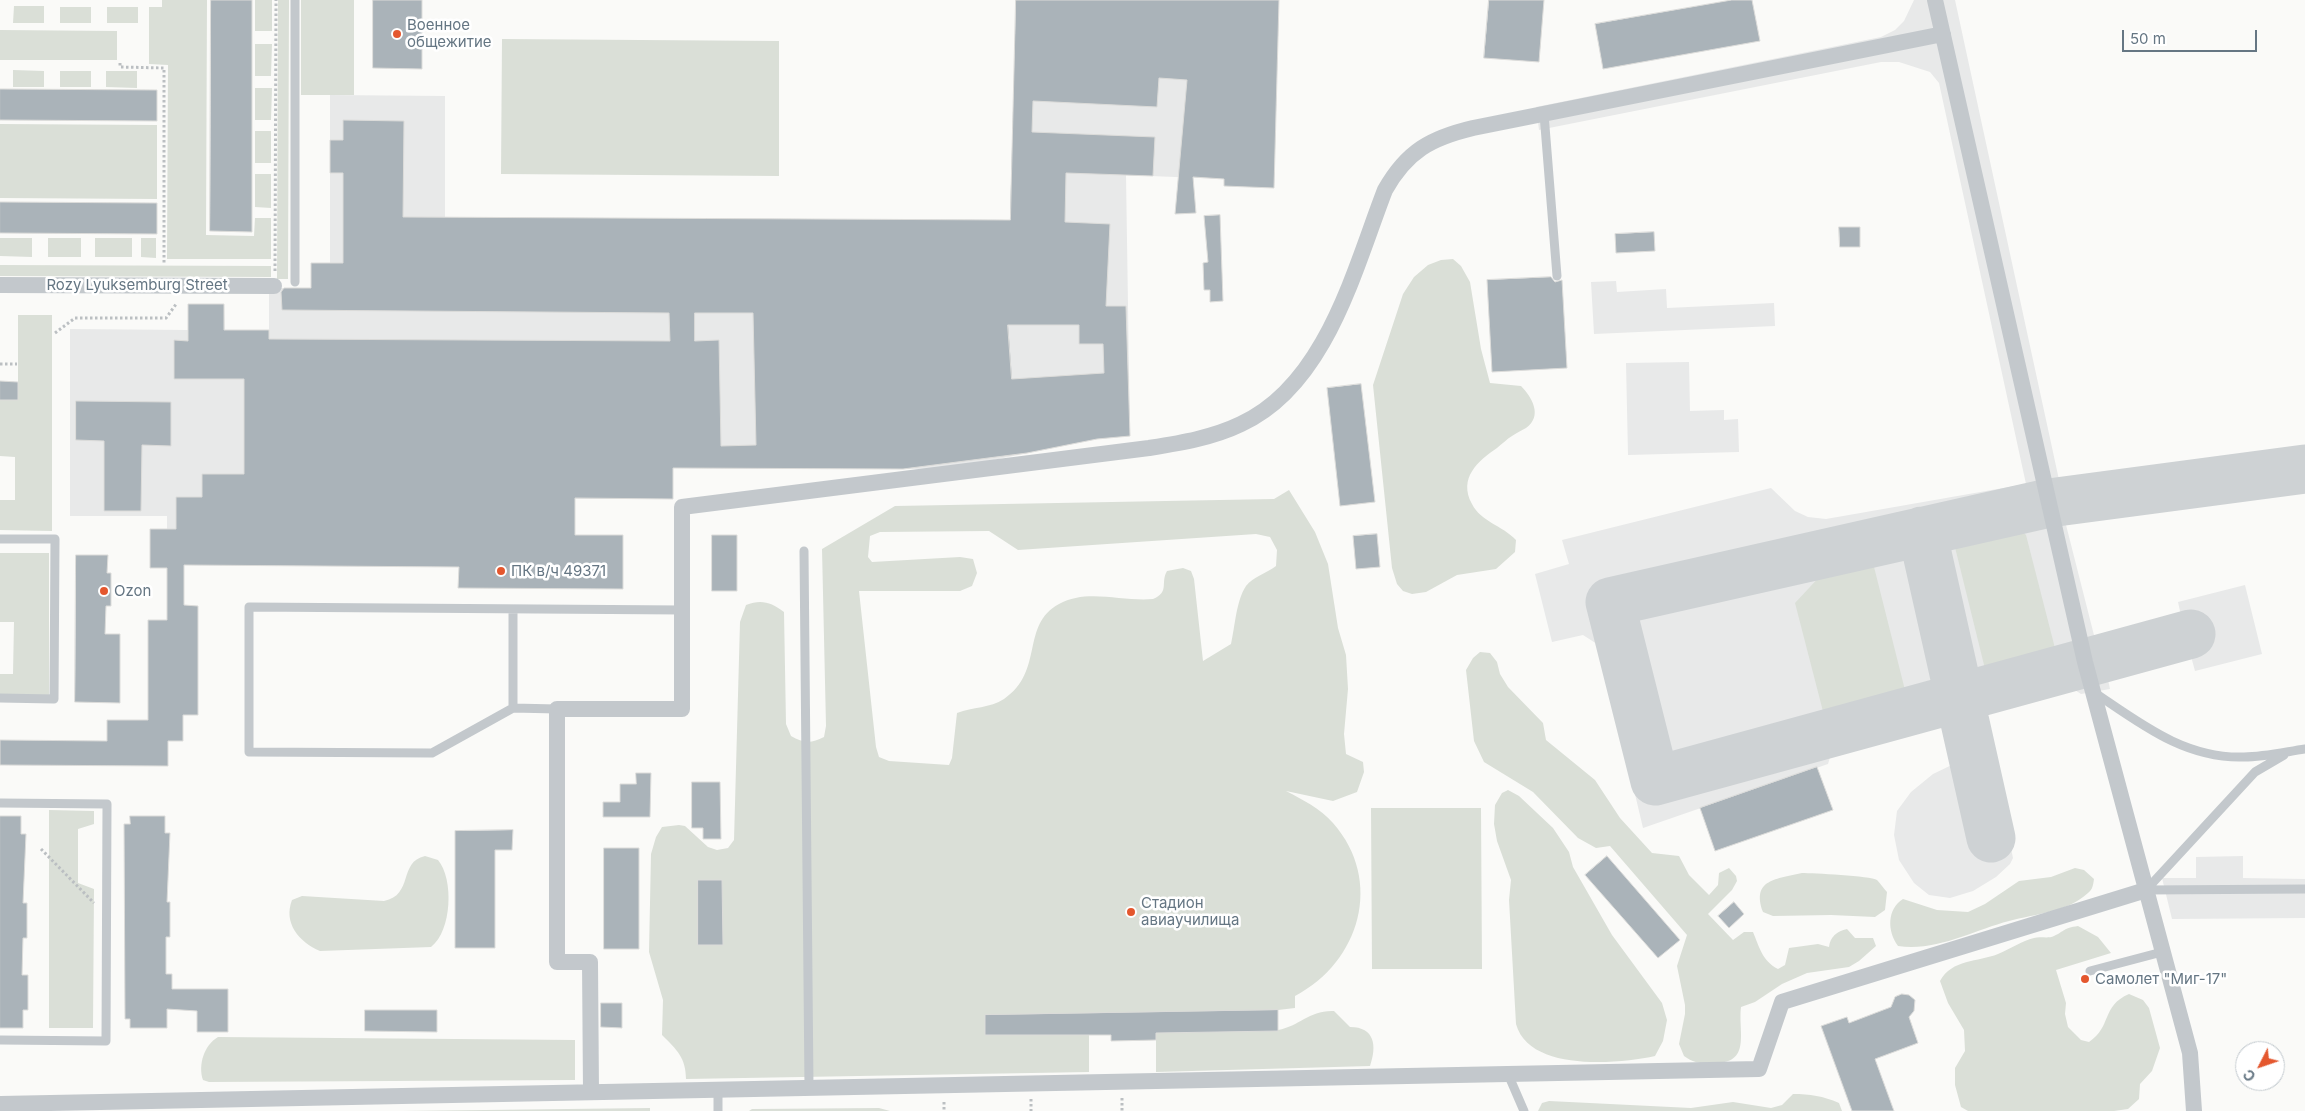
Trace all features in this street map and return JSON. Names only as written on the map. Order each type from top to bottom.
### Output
[{"type":"street","points":[[1935,0],[2093,691],[2190,1053],[2194,1111]]},
{"type":"street","points":[[591,1092],[590,962],[556,962],[557,708],[682,709],[682,506],[1149,448],[1209,436],[1242,424],[1276,400],[1314,358],[1337,313],[1386,190],[1402,164],[1423,146],[1445,134],[1943,34]]},
{"type":"street","name":"Rozy Lyuksemburg Street","points":[[0,285],[274,286]]},
{"type":"street","points":[[0,1104],[1759,1069],[1782,1002],[2146,890]]},
{"type":"lane","points":[[294,282],[295,0]]},
{"type":"lane","points":[[1544,114],[1557,276]]},
{"type":"lane","points":[[0,539],[55,539],[55,589],[54,699],[0,698]]},
{"type":"lane","points":[[804,551],[808,1087]]},
{"type":"lane","points":[[557,708],[513,708],[432,753],[249,752],[249,607],[682,610]]},
{"type":"lane","points":[[513,609],[513,708]]},
{"type":"lane","points":[[2093,691],[2162,738],[2206,753],[2243,757],[2305,749]]},
{"type":"lane","points":[[2146,890],[2255,772],[2280,756],[2305,749]]},
{"type":"lane","points":[[0,803],[107,804],[106,1041],[0,1040]]},
{"type":"lane","points":[[2146,890],[2305,888]]},
{"type":"lane","points":[[2090,971],[2162,952]]},
{"type":"lane","points":[[1508,1074],[1524,1111]]},
{"type":"lane","points":[[718,1089],[718,1111]]},
{"type":"path","points":[[274,286],[276,0]]},
{"type":"path","points":[[120,63],[120,68],[164,68],[164,262]]},
{"type":"path","points":[[55,333],[75,318],[166,318]]},
{"type":"path","points":[[0,364],[18,364]]},
{"type":"path","points":[[41,849],[107,916]]},
{"type":"shaded area","points":[[162,0],[207,0],[206,235],[254,236],[255,218],[271,218],[271,259],[167,259],[168,65],[149,64],[149,7],[162,7]]},
{"type":"shaded area","points":[[255,0],[272,0],[272,31],[255,31]]},
{"type":"shaded area","points":[[278,0],[289,0],[288,279],[277,279]]},
{"type":"shaded area","points":[[301,0],[354,0],[354,95],[301,95]]},
{"type":"shaded area","points":[[1016,0],[1279,0],[1274,188],[1224,186],[1224,179],[1126,175],[1130,436],[1097,439],[949,469],[673,468],[673,499],[575,499],[167,532],[167,516],[70,516],[70,329],[188,330],[188,304],[224,304],[225,330],[269,330],[269,288],[403,288],[330,280],[330,95],[445,96],[445,217],[1010,220]]},
{"type":"shaded area","points":[[1914,0],[1955,0],[2061,489],[2305,454],[2305,484],[2064,517],[2097,647],[2183,625],[2178,602],[2245,585],[2262,654],[2195,671],[2189,649],[2106,670],[2110,689],[2081,694],[2064,683],[1981,705],[2013,858],[2010,864],[1996,877],[1973,891],[1950,898],[1929,895],[1914,883],[1899,860],[1894,835],[1897,811],[1911,792],[1933,774],[1958,762],[1947,714],[1834,744],[1828,764],[1643,828],[1600,646],[1583,635],[1552,642],[1535,574],[1569,564],[1562,540],[1771,488],[1795,511],[1808,517],[1826,519],[2026,484],[1939,83],[1930,72],[1899,62],[1881,62],[1539,130],[1536,107],[1881,37],[1895,30],[1904,21]]},
{"type":"shaded area","points":[[14,6],[44,6],[44,23],[13,23]]},
{"type":"shaded area","points":[[60,7],[91,7],[91,23],[60,23]]},
{"type":"shaded area","points":[[107,7],[138,7],[138,23],[107,23]]},
{"type":"shaded area","points":[[0,30],[117,31],[117,60],[0,60]]},
{"type":"shaded area","points":[[502,39],[779,41],[779,176],[501,174]]},
{"type":"shaded area","points":[[255,44],[272,44],[271,76],[255,76]]},
{"type":"shaded area","points":[[13,70],[44,71],[44,87],[13,87]]},
{"type":"shaded area","points":[[60,71],[91,71],[91,87],[60,87]]},
{"type":"shaded area","points":[[106,71],[137,71],[137,88],[106,87]]},
{"type":"shaded area","points":[[255,88],[272,88],[271,120],[255,120]]},
{"type":"shaded area","points":[[0,124],[157,125],[157,199],[0,198]]},
{"type":"shaded area","points":[[255,131],[271,131],[271,163],[255,163]]},
{"type":"shaded area","points":[[255,174],[271,174],[271,208],[255,207]]},
{"type":"shaded area","points":[[0,238],[32,238],[32,257],[0,256]]},
{"type":"shaded area","points":[[48,238],[81,238],[81,257],[48,257]]},
{"type":"shaded area","points":[[95,238],[132,238],[132,257],[95,257]]},
{"type":"shaded area","points":[[141,238],[156,238],[156,258],[141,257]]},
{"type":"shaded area","points":[[1453,259],[1461,266],[1470,282],[1481,349],[1490,383],[1521,386],[1532,401],[1535,412],[1534,418],[1526,428],[1508,439],[1477,465],[1472,471],[1467,486],[1468,495],[1476,510],[1516,540],[1515,552],[1496,569],[1457,575],[1426,592],[1412,594],[1403,591],[1397,584],[1392,568],[1373,385],[1403,294],[1414,277],[1428,265],[1441,260]]},
{"type":"shaded area","points":[[0,265],[271,266],[271,277],[0,276]]},
{"type":"shaded area","points":[[1616,281],[1617,292],[1666,289],[1667,308],[1774,303],[1775,326],[1594,334],[1591,282]]},
{"type":"shaded area","points":[[18,315],[52,315],[52,531],[0,530],[0,500],[15,500],[15,457],[0,456],[0,400],[18,400]]},
{"type":"shaded area","points":[[1689,362],[1690,411],[1724,410],[1724,420],[1738,419],[1739,452],[1628,455],[1626,363]]},
{"type":"shaded area","points":[[1289,490],[1315,532],[1328,564],[1338,628],[1346,655],[1348,689],[1344,734],[1346,754],[1363,762],[1364,772],[1357,792],[1333,801],[1286,791],[1317,809],[1333,823],[1349,846],[1358,870],[1361,894],[1358,919],[1349,942],[1336,963],[1317,981],[1295,996],[1295,1008],[1278,1010],[1278,1030],[1318,1013],[1334,1011],[1350,1027],[1365,1030],[1369,1034],[1373,1045],[1370,1066],[1156,1072],[1156,1040],[1111,1041],[1111,1035],[1089,1035],[1089,1072],[686,1079],[686,1072],[680,1055],[662,1035],[663,1000],[649,952],[651,854],[656,837],[662,827],[685,826],[708,847],[717,850],[728,848],[734,840],[740,622],[746,605],[766,602],[784,612],[786,724],[791,736],[799,740],[811,742],[824,737],[826,726],[822,549],[895,506],[1274,499]],"holes":[[[989,531],[1018,550],[1256,534],[1270,537],[1277,550],[1276,566],[1252,580],[1243,592],[1238,606],[1231,644],[1203,661],[1194,579],[1191,571],[1183,568],[1167,571],[1163,590],[1153,599],[1093,596],[1070,599],[1047,613],[1040,624],[1029,662],[1017,688],[999,702],[957,713],[952,758],[949,765],[889,761],[879,757],[876,747],[859,591],[960,591],[972,586],[977,573],[973,559],[960,557],[872,562],[868,557],[870,536],[880,532]]]},
{"type":"shaded area","points":[[2008,519],[2026,535],[2057,656],[1987,677],[1951,531]]},
{"type":"shaded area","points":[[1870,551],[1908,702],[1826,723],[1795,603],[1837,558]]},
{"type":"shaded area","points":[[0,553],[49,553],[49,695],[0,695],[0,674],[13,674],[14,622],[0,622]]},
{"type":"shaded area","points":[[1480,652],[1490,653],[1497,662],[1500,674],[1508,687],[1543,723],[1546,740],[1595,780],[1620,818],[1652,853],[1679,856],[1689,875],[1709,895],[1718,885],[1719,873],[1729,868],[1736,876],[1737,881],[1732,890],[1708,914],[1733,940],[1744,932],[1753,932],[1759,948],[1768,962],[1778,969],[1785,965],[1789,948],[1818,944],[1829,947],[1835,935],[1847,929],[1855,938],[1873,938],[1876,946],[1849,967],[1807,973],[1782,984],[1755,1002],[1741,1007],[1741,1043],[1735,1057],[1718,1063],[1700,1063],[1684,1056],[1679,1044],[1685,1005],[1677,966],[1687,935],[1610,846],[1596,848],[1578,838],[1533,792],[1484,762],[1474,741],[1466,670],[1473,658]]},
{"type":"shaded area","points":[[1508,790],[1519,796],[1553,828],[1569,852],[1573,867],[1612,935],[1662,1003],[1667,1020],[1663,1041],[1655,1056],[1620,1061],[1576,1061],[1556,1057],[1538,1050],[1524,1039],[1516,1024],[1509,900],[1511,880],[1497,841],[1494,824],[1495,805],[1502,793]]},
{"type":"shaded area","points":[[1371,808],[1481,808],[1482,969],[1372,969]]},
{"type":"shaded area","points":[[49,810],[94,811],[94,824],[78,829],[78,883],[94,889],[93,1028],[49,1028]]},
{"type":"shaded area","points":[[425,856],[438,860],[447,879],[448,892],[447,917],[438,939],[431,947],[320,951],[300,937],[291,924],[290,908],[292,900],[302,896],[384,901],[393,898],[403,886],[411,865],[417,859]]},
{"type":"shaded area","points":[[2243,856],[2243,878],[2305,879],[2305,918],[2172,919],[2162,878],[2196,878],[2196,857]]},
{"type":"shaded area","points":[[2075,868],[2084,870],[2094,879],[2093,887],[2080,899],[2061,908],[2009,921],[1955,939],[1926,946],[1898,946],[1894,940],[1890,921],[1891,914],[1903,899],[1937,910],[1968,912],[1985,904],[2019,881],[2051,877]]},
{"type":"shaded area","points":[[1802,873],[1853,876],[1877,880],[1887,892],[1885,910],[1875,917],[1831,915],[1773,916],[1763,912],[1760,901],[1763,887],[1776,879]]},
{"type":"shaded area","points":[[2078,926],[2098,937],[2111,953],[2056,970],[2066,1003],[2065,1014],[2068,1027],[2081,1040],[2089,1042],[2101,1030],[2114,1004],[2120,999],[2129,994],[2143,1000],[2149,1008],[2160,1048],[2152,1071],[2140,1084],[2139,1099],[2128,1109],[2114,1111],[1968,1111],[1961,1107],[1955,1085],[1955,1068],[1965,1051],[1964,1030],[1948,1003],[1940,981],[1945,974],[1958,965],[1990,957],[2036,937],[2052,937],[2067,929]]},
{"type":"shaded area","points":[[218,1037],[575,1040],[575,1080],[209,1082],[203,1080],[201,1068],[203,1056],[209,1045]]},
{"type":"shaded area","points":[[1793,1094],[1816,1096],[1839,1103],[1842,1111],[1538,1111],[1542,1103],[1549,1101],[1691,1108],[1733,1102],[1771,1108],[1782,1105]]},
{"type":"shaded area","points":[[650,1108],[650,1111],[402,1111]]},
{"type":"shaded area","points":[[879,1108],[890,1111],[749,1111],[752,1109]]},
{"type":"building","points":[[211,0],[252,0],[252,232],[210,231]]},
{"type":"building","name":"Военное общежитие","points":[[373,0],[422,0],[422,69],[373,68]]},
{"type":"building","points":[[1016,0],[1279,0],[1274,188],[1224,186],[1224,179],[1193,177],[1196,213],[1175,214],[1187,80],[1159,78],[1157,107],[1033,101],[1032,132],[1155,137],[1153,176],[1066,173],[1065,222],[1110,224],[1106,306],[1126,306],[1130,436],[1097,439],[1027,453],[903,469],[673,468],[673,499],[575,498],[575,535],[623,535],[623,589],[458,588],[459,567],[184,565],[184,605],[198,606],[198,715],[183,715],[183,741],[168,741],[168,766],[0,765],[0,740],[107,741],[107,720],[148,720],[148,620],[167,620],[167,568],[150,568],[150,529],[176,529],[176,497],[202,497],[202,474],[244,474],[244,379],[174,379],[174,340],[188,341],[188,304],[224,304],[224,330],[269,330],[269,339],[670,341],[669,313],[282,310],[281,292],[284,288],[311,288],[311,263],[343,263],[343,173],[330,173],[330,140],[343,140],[343,120],[404,121],[403,217],[1010,220]],"holes":[[[695,313],[753,313],[756,445],[721,446],[719,340],[695,341]],[[1008,325],[1079,325],[1079,344],[1103,344],[1104,373],[1012,379]]]},
{"type":"building","points":[[1489,0],[1544,0],[1539,62],[1484,58]]},
{"type":"building","points":[[1732,0],[1752,0],[1760,41],[1603,69],[1595,24]]},
{"type":"building","points":[[0,89],[157,90],[157,121],[0,120]]},
{"type":"building","points":[[0,202],[157,203],[157,234],[0,233]]},
{"type":"building","points":[[1220,215],[1223,301],[1210,302],[1210,290],[1204,290],[1203,263],[1208,262],[1204,216]]},
{"type":"building","points":[[1839,227],[1860,227],[1860,247],[1840,247]]},
{"type":"building","points":[[1654,232],[1655,251],[1616,253],[1615,234]]},
{"type":"building","points":[[1551,277],[1555,282],[1562,280],[1567,368],[1492,372],[1487,280]]},
{"type":"building","points":[[0,381],[18,382],[18,400],[0,400]]},
{"type":"building","points":[[1361,384],[1375,502],[1340,506],[1327,388]]},
{"type":"building","points":[[76,401],[171,402],[171,446],[142,445],[141,511],[104,511],[104,441],[76,440]]},
{"type":"building","points":[[1377,534],[1380,567],[1356,569],[1353,536]]},
{"type":"building","points":[[712,535],[737,535],[737,591],[712,591]]},
{"type":"building","points":[[76,555],[108,555],[107,573],[111,573],[111,606],[106,606],[105,634],[120,634],[120,703],[75,702]]},
{"type":"building","points":[[1817,767],[1833,810],[1715,851],[1700,808]]},
{"type":"building","points":[[636,773],[651,773],[650,817],[603,817],[603,802],[620,802],[620,784],[636,784]]},
{"type":"building","points":[[692,782],[720,782],[721,839],[703,839],[703,828],[692,828]]},
{"type":"building","points":[[0,816],[21,816],[21,834],[26,834],[23,903],[27,903],[27,938],[23,938],[22,975],[28,975],[28,1010],[23,1010],[23,1028],[0,1028]]},
{"type":"building","points":[[130,816],[165,816],[165,833],[170,833],[167,902],[170,902],[170,937],[166,937],[166,974],[172,974],[172,989],[228,989],[228,1032],[197,1032],[197,1011],[167,1009],[167,1028],[130,1028],[130,1019],[125,1019],[124,824],[130,824]]},
{"type":"building","points":[[513,830],[512,850],[495,850],[495,948],[455,948],[455,831]]},
{"type":"building","points":[[604,848],[639,848],[639,949],[604,949]]},
{"type":"building","points":[[1607,856],[1680,940],[1658,958],[1585,875]]},
{"type":"building","points":[[698,880],[722,880],[723,945],[698,945]]},
{"type":"building","points":[[1734,902],[1744,914],[1729,928],[1718,916]]},
{"type":"building","points":[[1902,994],[1909,995],[1915,1000],[1914,1011],[1909,1017],[1918,1043],[1875,1059],[1894,1111],[1852,1111],[1821,1026],[1847,1017],[1849,1023],[1891,1007],[1895,997]]},
{"type":"building","points":[[601,1003],[622,1003],[622,1028],[601,1027]]},
{"type":"building","points":[[365,1010],[437,1010],[437,1032],[365,1031]]},
{"type":"building","points":[[1278,1010],[1278,1031],[1156,1033],[1156,1040],[1111,1041],[1111,1035],[985,1035],[985,1015]]},
{"type":"taxiway","points":[[2191,634],[1655,781],[1610,602],[2049,503],[2305,469]]},
{"type":"taxiway","points":[[1922,531],[1991,838]]},
{"type":"place","name":"Военное общежитие","points":[[397,34]]},
{"type":"place","name":"ПК в/ч 49371","points":[[501,571]]},
{"type":"place","name":"Ozon","points":[[104,591]]},
{"type":"place","name":"Стадион авиаучилища","points":[[1131,912]]},
{"type":"place","name":"Самолет \"Миг-17\"","points":[[2085,979]]}]
